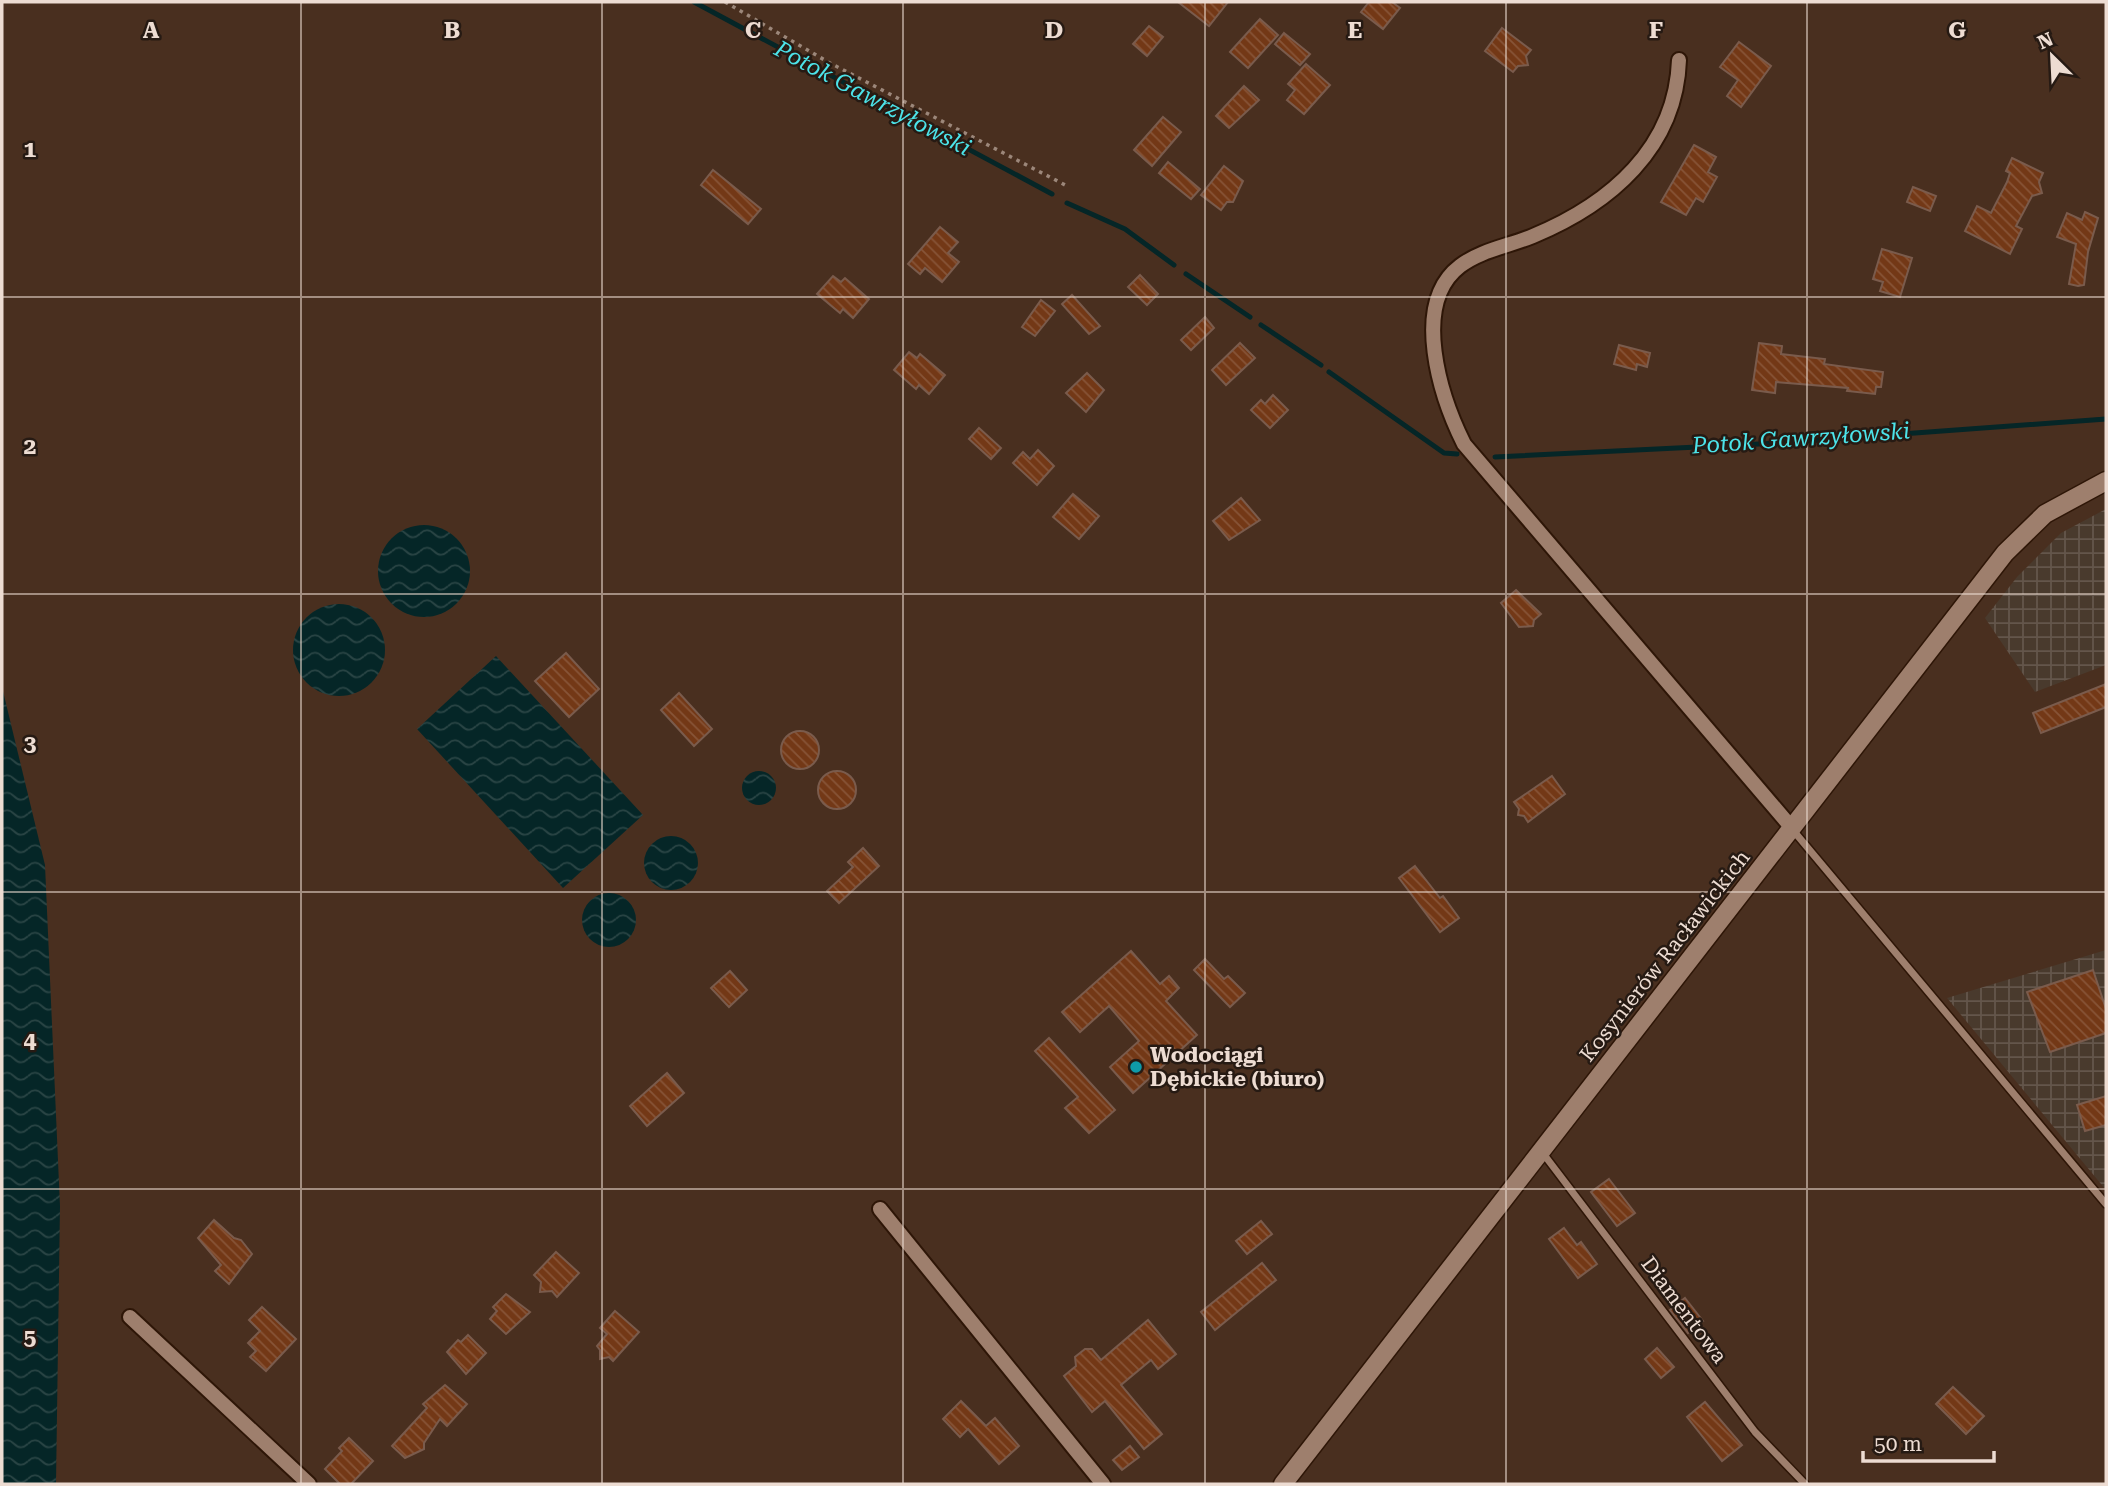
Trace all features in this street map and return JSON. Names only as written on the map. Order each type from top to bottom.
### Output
[{"type":"street","points":[[1679,60],[1674,100],[1659,137],[1625,180],[1587,209],[1534,236],[1481,253],[1459,267],[1447,279],[1437,297],[1433,318],[1434,340],[1443,393],[1464,444],[1792,828]]},
{"type":"street","name":"Kosynierów Racławickich","points":[[1283,1484],[2012,546],[2045,514],[2106,481]]},
{"type":"street","points":[[880,1209],[1103,1484]]},
{"type":"street","points":[[130,1317],[309,1484]]},
{"type":"lane","points":[[1792,828],[2106,1204]]},
{"type":"lane","name":"Diamentowa","points":[[1542,1151],[1755,1432],[1805,1484]]},
{"type":"path","points":[[725,2],[828,62],[1069,187]]},
{"type":"shaded area","points":[[2106,509],[2106,665],[2035,692],[1985,618],[2017,577],[2061,533]]},
{"type":"shaded area","points":[[2106,950],[2106,1190],[1947,998]]},
{"type":"water","points":[[424,525],[442,528],[457,538],[467,553],[470,571],[467,589],[457,604],[442,614],[424,617],[406,614],[391,604],[381,589],[378,571],[381,553],[391,538],[406,528]]},
{"type":"water","points":[[339,604],[357,607],[372,617],[382,632],[385,650],[382,668],[372,683],[357,693],[339,696],[321,693],[306,683],[296,668],[293,650],[296,632],[306,617],[321,607]]},
{"type":"water","points":[[496,656],[643,815],[563,888],[417,729]]},
{"type":"water","points":[[2,687],[45,865],[60,1206],[56,1484],[2,1484]]},
{"type":"water","points":[[759,771],[771,776],[776,788],[771,800],[759,805],[747,800],[742,788],[747,776]]},
{"type":"water","points":[[671,836],[690,844],[698,863],[690,882],[671,890],[652,882],[644,863],[652,844]]},
{"type":"water","points":[[609,893],[628,901],[636,920],[628,939],[609,947],[590,939],[582,920],[590,901]]},
{"type":"building","points":[[1178,2],[1228,2],[1209,26]]},
{"type":"building","points":[[1369,2],[1392,2],[1400,8],[1383,29],[1361,12]]},
{"type":"building","points":[[1260,19],[1278,35],[1248,68],[1230,52]]},
{"type":"building","points":[[1149,26],[1163,37],[1147,56],[1133,44]]},
{"type":"building","points":[[1502,28],[1531,50],[1526,56],[1528,65],[1518,66],[1513,72],[1485,51]]},
{"type":"building","points":[[1284,33],[1310,54],[1300,65],[1275,44]]},
{"type":"building","points":[[1739,42],[1771,66],[1741,107],[1727,96],[1738,80],[1720,67]]},
{"type":"building","points":[[1306,64],[1330,85],[1304,114],[1287,100],[1295,90],[1288,84]]},
{"type":"building","points":[[1244,86],[1259,100],[1229,128],[1216,116]]},
{"type":"building","points":[[1163,117],[1181,132],[1152,166],[1134,150]]},
{"type":"building","points":[[1694,145],[1716,157],[1708,172],[1717,177],[1703,202],[1696,198],[1686,215],[1661,202]]},
{"type":"building","points":[[2012,158],[2043,173],[2039,182],[2042,193],[2032,196],[2016,226],[2022,229],[2010,254],[1965,231],[1977,206],[1991,213],[2007,182],[2010,173],[2006,171]]},
{"type":"building","points":[[1168,162],[1200,189],[1191,199],[1159,173]]},
{"type":"building","points":[[1224,166],[1243,181],[1233,202],[1227,202],[1221,210],[1201,195]]},
{"type":"building","points":[[713,170],[761,209],[748,224],[701,185]]},
{"type":"building","points":[[1913,187],[1936,196],[1930,211],[1907,202]]},
{"type":"building","points":[[2085,212],[2098,218],[2088,252],[2084,285],[2078,286],[2069,284],[2076,244],[2057,237],[2067,213],[2082,220]]},
{"type":"building","points":[[940,227],[958,242],[948,253],[959,262],[942,282],[925,268],[920,274],[908,264]]},
{"type":"building","points":[[1882,249],[1912,258],[1900,297],[1880,291],[1883,282],[1873,279]]},
{"type":"building","points":[[1140,275],[1158,294],[1147,305],[1128,287]]},
{"type":"building","points":[[833,276],[841,282],[845,278],[869,299],[853,318],[843,309],[840,313],[817,294]]},
{"type":"building","points":[[1072,295],[1100,326],[1089,334],[1062,304]]},
{"type":"building","points":[[1041,300],[1055,311],[1035,336],[1022,327]]},
{"type":"building","points":[[1205,317],[1214,328],[1191,350],[1181,340]]},
{"type":"building","points":[[1240,343],[1255,358],[1226,385],[1212,370]]},
{"type":"building","points":[[1759,343],[1782,346],[1781,354],[1825,359],[1824,364],[1883,372],[1881,387],[1876,387],[1875,394],[1847,391],[1848,388],[1776,382],[1775,393],[1752,390]]},
{"type":"building","points":[[1619,345],[1650,353],[1647,367],[1637,364],[1636,370],[1614,364]]},
{"type":"building","points":[[909,352],[917,358],[920,354],[945,375],[929,394],[919,385],[916,389],[894,370]]},
{"type":"building","points":[[1087,373],[1104,390],[1086,412],[1066,393]]},
{"type":"building","points":[[1273,395],[1288,410],[1270,428],[1251,410],[1261,400],[1265,404]]},
{"type":"building","points":[[979,428],[1001,448],[991,459],[969,439]]},
{"type":"building","points":[[1038,450],[1054,466],[1037,485],[1013,463],[1023,452],[1030,459]]},
{"type":"building","points":[[1073,494],[1099,516],[1079,539],[1053,517]]},
{"type":"building","points":[[1241,498],[1260,520],[1229,540],[1213,521]]},
{"type":"building","points":[[1516,590],[1541,614],[1534,620],[1533,626],[1519,627],[1501,603]]},
{"type":"building","points":[[566,653],[599,689],[569,717],[535,681]]},
{"type":"building","points":[[2106,684],[2106,707],[2041,733],[2033,713]]},
{"type":"building","points":[[679,693],[712,729],[694,746],[661,710]]},
{"type":"building","points":[[800,731],[813,737],[819,750],[813,763],[800,769],[787,763],[781,750],[787,737]]},
{"type":"building","points":[[837,771],[850,777],[856,790],[850,803],[837,809],[824,803],[818,790],[824,777]]},
{"type":"building","points":[[1552,776],[1565,794],[1528,822],[1524,816],[1518,815],[1519,809],[1514,802]]},
{"type":"building","points":[[863,848],[879,866],[839,903],[827,891],[853,867],[848,862]]},
{"type":"building","points":[[1415,866],[1459,918],[1440,932],[1399,878]]},
{"type":"building","points":[[1131,951],[1160,984],[1169,976],[1179,988],[1166,1001],[1197,1035],[1133,1093],[1110,1067],[1139,1041],[1109,1006],[1080,1032],[1062,1012]]},
{"type":"building","points":[[1205,959],[1224,979],[1228,976],[1245,993],[1230,1007],[1194,970]]},
{"type":"building","points":[[2093,970],[2106,1009],[2106,1033],[2050,1052],[2027,992]]},
{"type":"building","points":[[730,971],[747,990],[729,1007],[711,988]]},
{"type":"building","points":[[1049,1038],[1115,1110],[1089,1133],[1065,1108],[1078,1097],[1035,1051]]},
{"type":"building","points":[[667,1073],[684,1093],[647,1126],[630,1106]]},
{"type":"building","points":[[2106,1096],[2106,1125],[2085,1131],[2077,1105]]},
{"type":"building","points":[[1609,1179],[1635,1213],[1617,1226],[1591,1192]]},
{"type":"building","points":[[214,1220],[234,1238],[241,1240],[252,1254],[229,1284],[215,1271],[221,1265],[198,1238]]},
{"type":"building","points":[[1261,1221],[1272,1234],[1247,1254],[1236,1241]]},
{"type":"building","points":[[1564,1228],[1577,1245],[1581,1242],[1597,1264],[1578,1278],[1549,1239]]},
{"type":"building","points":[[556,1252],[579,1273],[557,1297],[552,1291],[540,1292],[541,1282],[534,1275]]},
{"type":"building","points":[[1262,1263],[1276,1280],[1215,1330],[1201,1312]]},
{"type":"building","points":[[506,1294],[530,1312],[506,1334],[490,1319],[497,1311],[493,1307]]},
{"type":"building","points":[[1685,1298],[1703,1321],[1688,1333],[1670,1310]]},
{"type":"building","points":[[262,1307],[296,1339],[266,1371],[250,1357],[256,1351],[248,1343],[260,1331],[249,1320]]},
{"type":"building","points":[[615,1311],[639,1332],[613,1361],[609,1357],[600,1359],[597,1346],[607,1334],[600,1328]]},
{"type":"building","points":[[1148,1320],[1176,1354],[1158,1369],[1151,1360],[1121,1385],[1162,1434],[1144,1449],[1105,1401],[1092,1412],[1064,1376],[1076,1366],[1075,1357],[1085,1349],[1092,1349],[1101,1360]]},
{"type":"building","points":[[468,1335],[486,1353],[466,1374],[447,1352],[458,1340],[461,1342]]},
{"type":"building","points":[[1657,1348],[1674,1367],[1661,1378],[1645,1359]]},
{"type":"building","points":[[445,1385],[467,1404],[447,1426],[440,1419],[424,1443],[424,1449],[405,1458],[392,1446],[427,1408],[423,1404]]},
{"type":"building","points":[[1953,1387],[1984,1416],[1966,1434],[1936,1404]]},
{"type":"building","points":[[961,1401],[986,1426],[995,1418],[1019,1446],[999,1464],[968,1429],[960,1437],[943,1419]]},
{"type":"building","points":[[1705,1402],[1742,1445],[1722,1461],[1687,1417]]},
{"type":"building","points":[[349,1438],[373,1461],[351,1484],[340,1484],[325,1469],[342,1451],[339,1448]]},
{"type":"building","points":[[1130,1446],[1139,1457],[1122,1470],[1113,1460]]},
{"type":"waterway","name":"Potok Gawrzyłowski","points":[[694,2],[1052,194]]},
{"type":"waterway","name":"Potok Gawrzyłowski","points":[[1067,203],[1125,229],[1174,265]]},
{"type":"waterway","name":"Potok Gawrzyłowski","points":[[1186,274],[1250,317]]},
{"type":"waterway","name":"Potok Gawrzyłowski","points":[[1261,325],[1321,365]]},
{"type":"waterway","name":"Potok Gawrzyłowski","points":[[1329,372],[1444,453],[1457,454]]},
{"type":"waterway","name":"Potok Gawrzyłowski","points":[[1495,457],[1779,443],[2106,419]]},
{"type":"place","name":"Wodociągi Dębickie (biuro)","points":[[1136,1067]]}]
